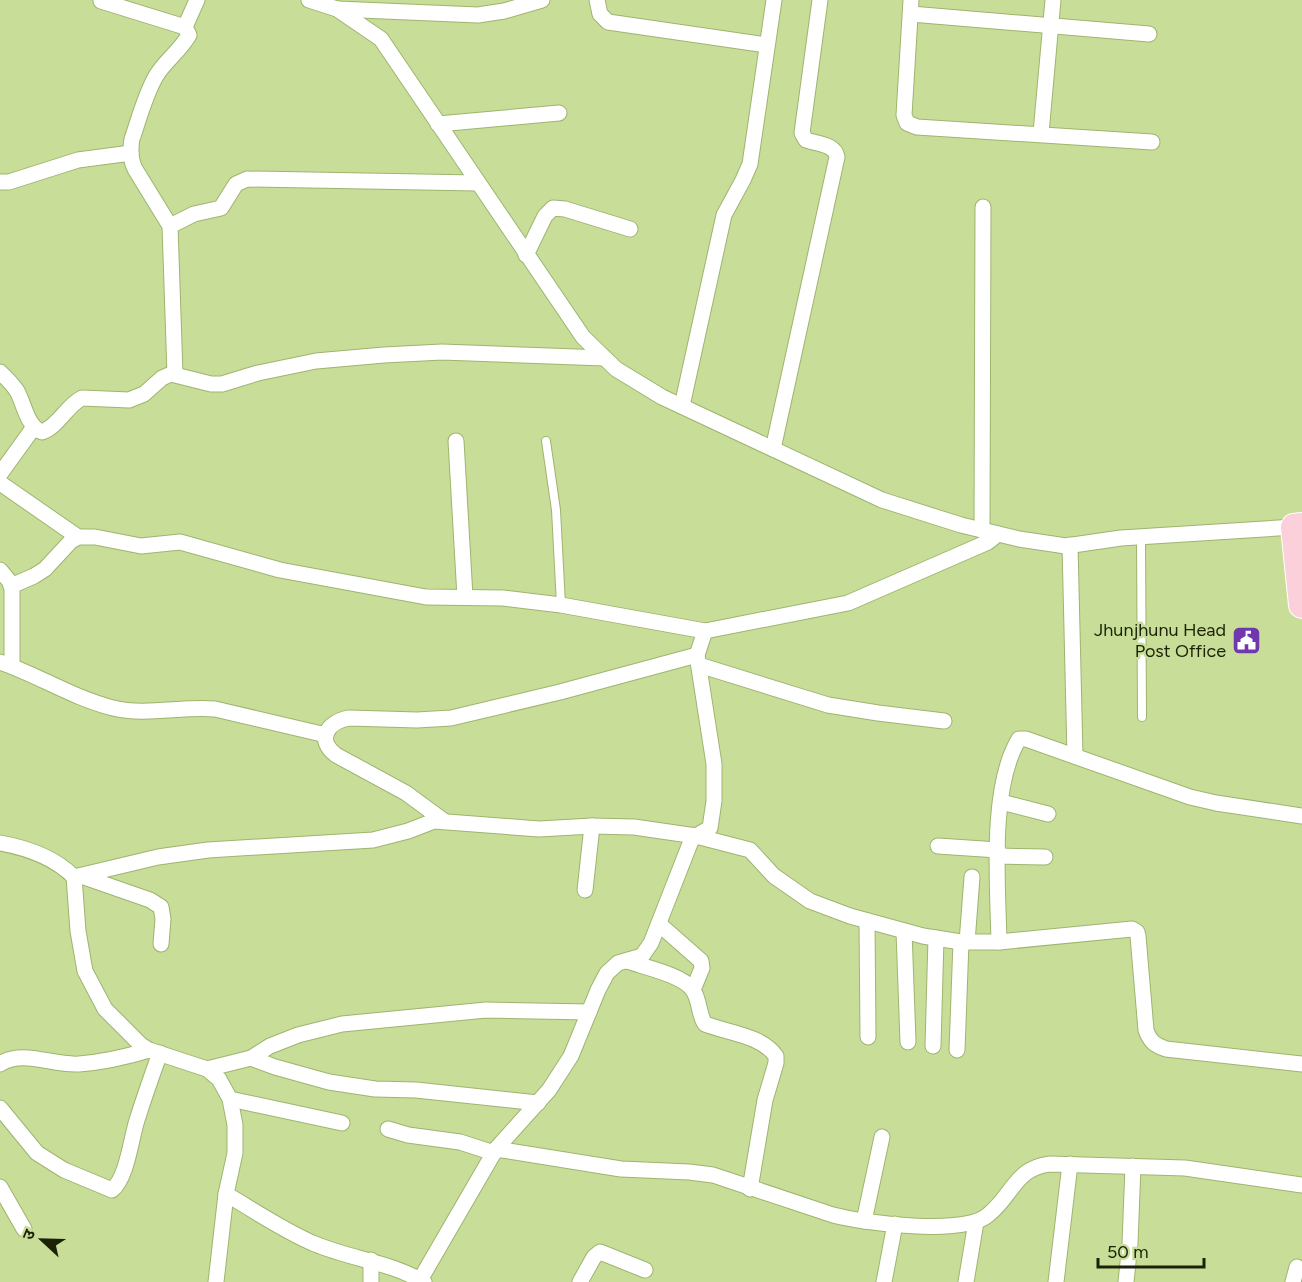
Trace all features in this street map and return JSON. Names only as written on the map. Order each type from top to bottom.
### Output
[{"type":"highway","points":[[1298,526],[1302,605]]},
{"type":"street","points":[[98,0],[185,27],[189,35],[183,46],[157,74],[152,84],[132,139],[131,153],[135,169],[170,225],[175,374]]},
{"type":"street","points":[[185,27],[197,0]]},
{"type":"street","points":[[309,0],[337,9],[478,15],[504,11],[542,0]]},
{"type":"street","points":[[597,0],[600,14],[608,22],[767,45]]},
{"type":"street","points":[[682,406],[724,215],[750,164],[774,0]]},
{"type":"street","points":[[773,449],[837,157],[837,152],[832,147],[809,141],[803,136],[820,0]]},
{"type":"street","points":[[1041,133],[1053,0]]},
{"type":"street","points":[[1149,34],[1050,25],[911,7],[904,115],[907,123],[917,127],[1041,133],[1152,142]]},
{"type":"street","points":[[337,9],[381,39],[583,337],[616,369],[662,397],[882,500],[1019,539],[1070,545],[1141,537],[1298,526]]},
{"type":"street","points":[[438,124],[559,114]]},
{"type":"street","points":[[0,182],[15,180],[94,157],[131,153]]},
{"type":"street","points":[[170,225],[194,214],[221,208],[236,184],[247,179],[477,183]]},
{"type":"street","points":[[982,530],[983,207]]},
{"type":"street","points":[[526,255],[545,216],[553,208],[565,209],[630,229]]},
{"type":"street","points":[[0,372],[12,383],[34,427],[42,432],[82,398],[129,400],[144,394],[166,375],[175,374],[211,384],[222,384],[258,373],[316,361],[442,352],[604,358]]},
{"type":"street","points":[[0,474],[34,427]]},
{"type":"street","points":[[456,441],[465,597]]},
{"type":"street","points":[[0,483],[78,537]]},
{"type":"street","points":[[11,585],[45,569],[71,541],[78,537],[95,537],[141,546],[188,543],[280,570],[426,597],[504,598],[561,605],[705,632],[848,603],[988,542],[998,534]]},
{"type":"street","points":[[1070,545],[1075,756]]},
{"type":"street","points":[[0,570],[11,585],[13,601],[6,664],[81,697],[114,708],[128,710],[197,707],[215,709],[326,735]]},
{"type":"street","points":[[226,1194],[315,1244],[406,1272],[422,1281],[495,1151],[555,1082],[572,1056],[607,973],[618,963],[642,956],[646,952],[691,841],[711,826],[715,782],[698,660],[705,632]]},
{"type":"street","points":[[444,821],[406,793],[336,756],[325,744],[326,735],[333,724],[349,718],[417,720],[451,718],[698,660],[828,705],[944,721]]},
{"type":"street","points":[[999,942],[997,853],[1001,802],[1006,771],[1019,739],[1026,739],[1190,797],[1302,816]]},
{"type":"street","points":[[1001,802],[1048,814]]},
{"type":"street","points":[[77,876],[158,857],[208,850],[373,840],[408,831],[434,821],[538,829],[592,826],[634,827],[696,836],[750,850],[774,876],[810,901],[828,910],[936,938],[964,942],[999,942],[1132,929],[1137,932],[1138,936],[1146,1030],[1155,1045],[1166,1049],[1302,1064]]},
{"type":"street","points":[[585,890],[592,826]]},
{"type":"street","points":[[0,843],[26,847],[77,876],[150,900],[161,907],[163,919],[161,944]]},
{"type":"street","points":[[938,846],[1045,857]]},
{"type":"street","points":[[77,876],[78,931],[85,971],[105,1009],[141,1045],[207,1069],[219,1079],[230,1099],[235,1153],[226,1194],[216,1282]]},
{"type":"street","points":[[957,1050],[964,942],[972,877]]},
{"type":"street","points":[[867,921],[868,1037]]},
{"type":"street","points":[[659,924],[701,961],[702,968],[693,990]]},
{"type":"street","points":[[904,931],[908,1042]]},
{"type":"street","points":[[933,1046],[936,938]]},
{"type":"street","points":[[627,961],[676,978],[693,990],[705,1024],[747,1037],[766,1047],[776,1056],[763,1111],[750,1189]]},
{"type":"street","points":[[207,1069],[250,1058],[270,1046],[298,1035],[342,1024],[486,1010],[589,1012]]},
{"type":"street","points":[[0,1064],[20,1057],[62,1064],[81,1064],[154,1051]]},
{"type":"street","points":[[0,1108],[37,1153],[64,1170],[112,1190],[117,1186],[123,1170],[154,1051]]},
{"type":"street","points":[[250,1058],[329,1082],[375,1089],[416,1090],[538,1102]]},
{"type":"street","points":[[230,1099],[342,1123]]},
{"type":"street","points":[[387,1129],[419,1137],[460,1142],[495,1151],[621,1169],[701,1173],[833,1215],[895,1224],[946,1226],[976,1222],[986,1217],[998,1206],[1024,1173],[1039,1165],[1185,1168],[1302,1185]]},
{"type":"street","points":[[864,1221],[882,1137]]},
{"type":"street","points":[[1056,1282],[1070,1164]]},
{"type":"street","points":[[1125,1282],[1130,1243],[1133,1166]]},
{"type":"street","points":[[0,1187],[24,1229]]},
{"type":"street","points":[[966,1282],[976,1222]]},
{"type":"street","points":[[884,1282],[895,1224]]},
{"type":"street","points":[[580,1282],[594,1257],[600,1252],[645,1270]]},
{"type":"street","points":[[371,1260],[371,1282]]},
{"type":"lane","points":[[546,441],[556,510],[561,605]]},
{"type":"lane","points":[[1141,537],[1142,717]]},
{"type":"place","name":"Jhunjhunu Head Post Office","points":[[1247,640]]}]
